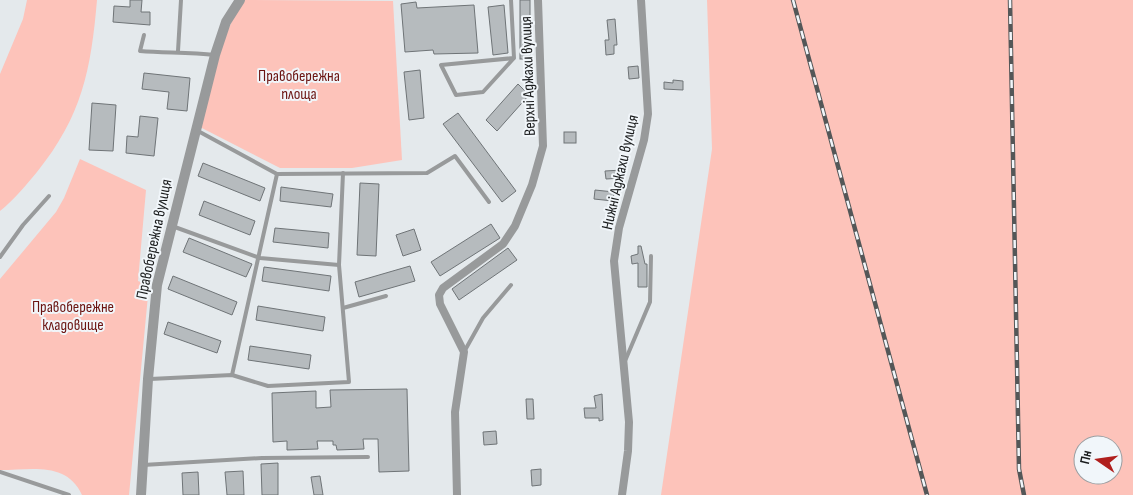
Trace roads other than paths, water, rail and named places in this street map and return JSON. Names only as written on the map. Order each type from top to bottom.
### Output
[{"type":"street","name":"Правобережна вулиця","points":[[141,495],[156,285],[194,129],[215,55],[226,22],[240,0]]},
{"type":"street","name":"Верхні Аджахи вулиця","points":[[464,352],[440,304],[439,295],[443,288],[503,244],[516,226],[532,185],[543,146],[538,0]]},
{"type":"street","name":"Нижні Аджахи вулиця","points":[[624,364],[614,261],[619,228],[644,140],[648,114],[641,0]]},
{"type":"street","points":[[457,495],[455,412],[464,352]]},
{"type":"street","points":[[622,495],[628,451],[629,422],[624,364]]},
{"type":"lane","points":[[178,51],[180,0]]},
{"type":"lane","points":[[511,0],[514,58],[482,92],[456,94],[441,65],[514,58]]},
{"type":"lane","points":[[144,35],[140,51],[170,53],[178,51],[215,55]]},
{"type":"lane","points":[[194,129],[277,174],[426,173],[455,156],[489,202]]},
{"type":"lane","points":[[148,379],[232,375],[268,386],[349,382],[339,265],[343,173]]},
{"type":"lane","points":[[232,375],[260,258],[277,174]]},
{"type":"lane","points":[[0,257],[23,225],[49,196]]},
{"type":"lane","points":[[170,225],[260,258],[339,265]]},
{"type":"lane","points":[[624,364],[650,302],[651,256]]},
{"type":"lane","points":[[464,352],[483,318],[511,285]]},
{"type":"lane","points":[[343,308],[386,296]]},
{"type":"lane","points":[[142,465],[262,458],[368,457]]},
{"type":"lane","points":[[0,472],[69,495]]},
{"type":"railway","points":[[793,0],[927,495]]},
{"type":"railway","points":[[1010,0],[1019,469],[1024,495]]},
{"type":"park label","name":"Правобережна площа","points":[[299,84]]},
{"type":"park label","name":"Правобережне кладовище","points":[[73,315]]}]
